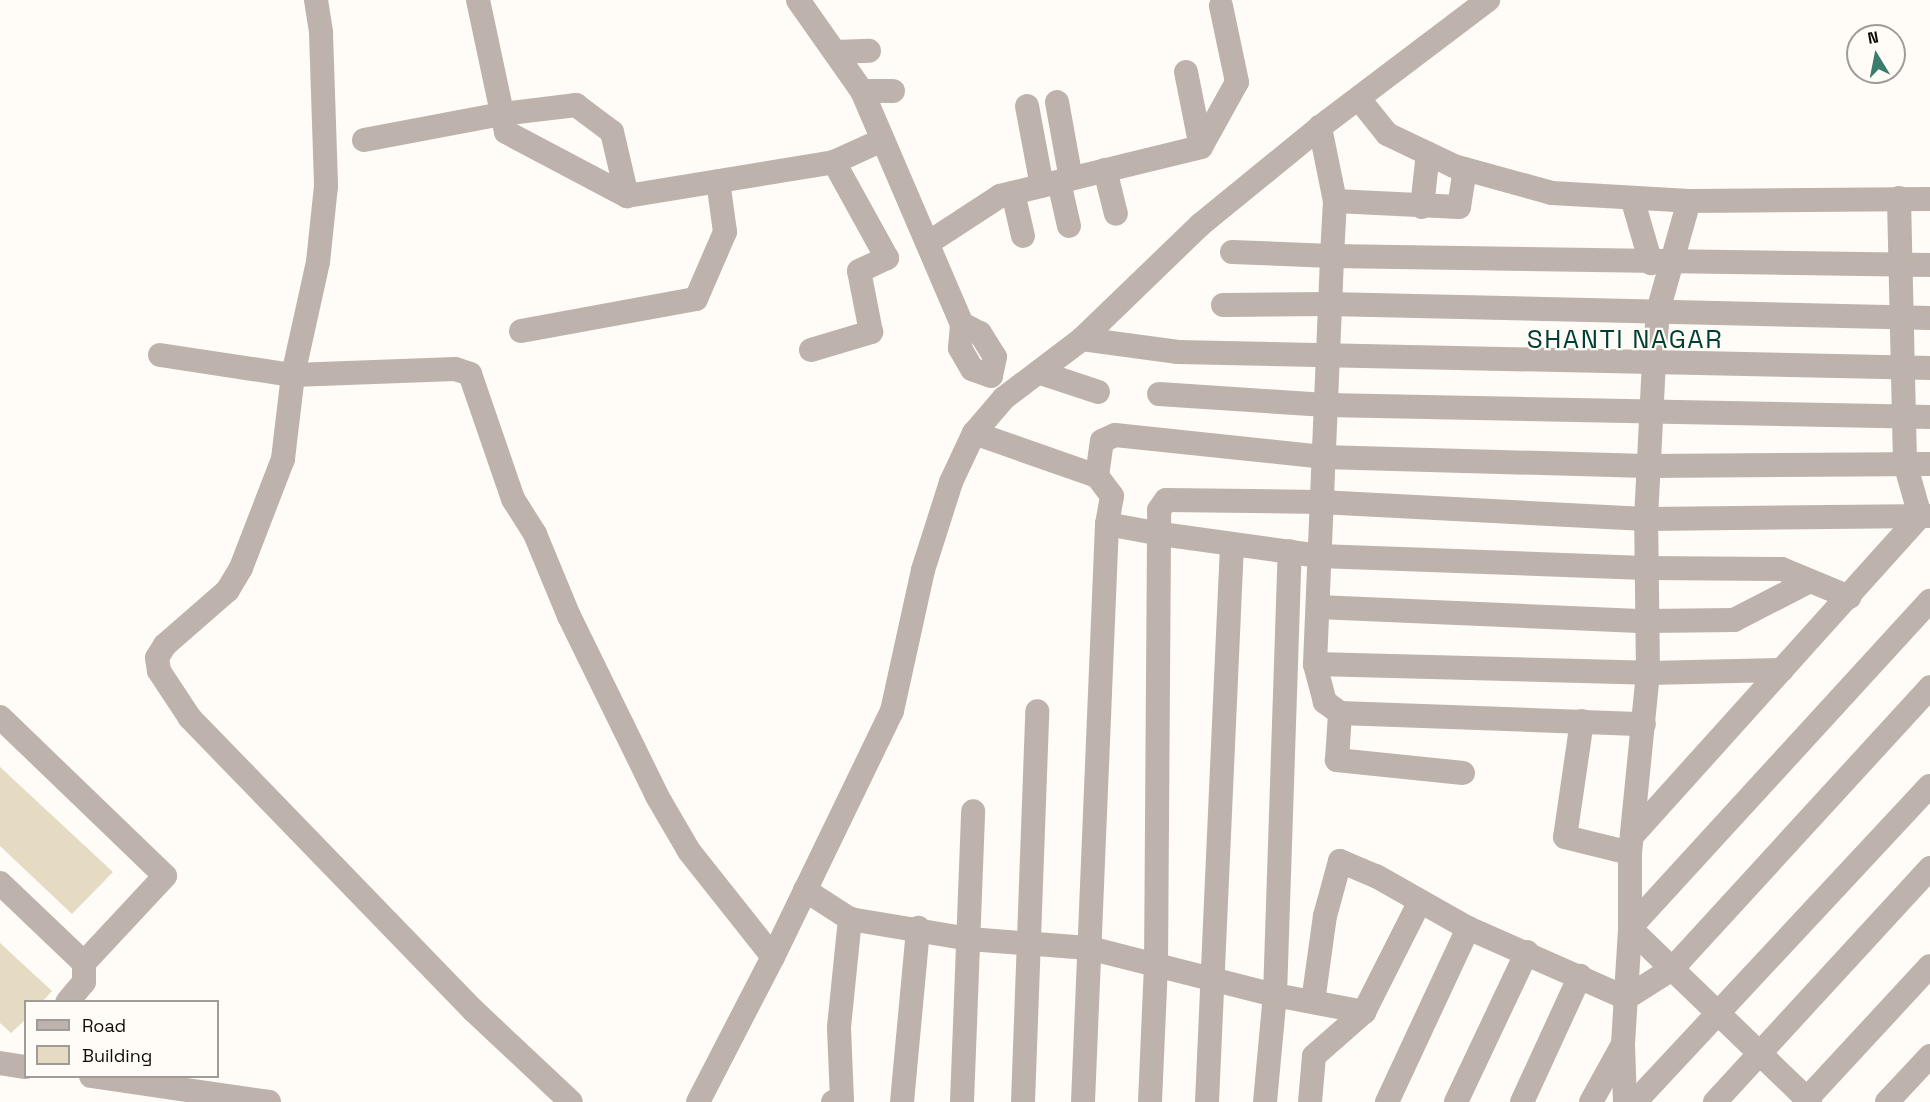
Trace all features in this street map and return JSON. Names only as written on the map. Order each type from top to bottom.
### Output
[{"type":"street","points":[[316,0],[321,33],[326,186],[318,262],[293,375],[283,459],[241,568],[228,590],[165,645],[157,658],[159,671],[190,718],[473,1010],[571,1102]]},
{"type":"street","points":[[478,0],[506,132],[627,196],[834,162],[880,141]]},
{"type":"street","points":[[798,0],[862,91],[880,141],[928,243],[962,324],[960,348],[972,369],[991,376],[1004,398]]},
{"type":"street","points":[[698,1102],[773,957],[892,711],[923,570],[951,482],[974,433],[1004,398],[1041,373],[1082,339],[1200,225],[1320,127],[1488,0]]},
{"type":"street","points":[[928,243],[1000,196],[1201,147],[1238,82],[1221,6]]},
{"type":"street","points":[[836,52],[869,51]]},
{"type":"street","points":[[1186,72],[1201,147]]},
{"type":"street","points":[[862,91],[893,91]]},
{"type":"street","points":[[1359,99],[1387,134],[1465,169],[1552,193],[1689,201],[1930,199]]},
{"type":"street","points":[[1057,102],[1057,182]]},
{"type":"street","points":[[364,140],[502,114],[576,105],[612,132],[627,196]]},
{"type":"street","points":[[1027,106],[1057,182],[1069,226]]},
{"type":"street","points":[[1320,127],[1335,201],[1328,304],[1329,355],[1320,502],[1315,664],[1325,702],[1340,714],[1644,724]]},
{"type":"street","points":[[1422,207],[1428,153]]},
{"type":"street","points":[[811,350],[872,332],[859,271],[887,258],[834,162]]},
{"type":"street","points":[[1335,201],[1459,207],[1465,169]]},
{"type":"street","points":[[1105,171],[1116,214]]},
{"type":"street","points":[[521,331],[696,299],[725,232],[718,182]]},
{"type":"street","points":[[1013,193],[1023,236]]},
{"type":"street","points":[[1632,198],[1662,263]]},
{"type":"street","points":[[1899,198],[1905,463],[1925,516]]},
{"type":"street","points":[[1625,1102],[1623,1044],[1630,928],[1631,845],[1648,673],[1645,568],[1647,466],[1653,413],[1654,363],[1662,263],[1689,201]]},
{"type":"street","points":[[1232,252],[1662,263],[1930,265]]},
{"type":"street","points":[[1223,305],[1328,304],[1930,318]]},
{"type":"street","points":[[1082,339],[1178,352],[1930,368]]},
{"type":"street","points":[[160,355],[293,375],[455,369],[470,374],[513,499],[535,534],[569,616],[657,796],[689,851],[773,957]]},
{"type":"street","points":[[1041,373],[1098,392]]},
{"type":"street","points":[[1159,394],[1326,405],[1930,417]]},
{"type":"street","points":[[974,433],[1097,476],[1112,496],[1107,524],[1083,1102]]},
{"type":"street","points":[[1097,476],[1102,441],[1115,435],[1323,457],[1647,466],[1930,464]]},
{"type":"street","points":[[1150,1102],[1156,966],[1161,534],[1159,510],[1166,500],[1320,502],[1646,519],[1925,516]]},
{"type":"street","points":[[1631,845],[1782,670],[1925,516]]},
{"type":"street","points":[[1107,524],[1232,545],[1319,556],[1645,568],[1782,569],[1808,582],[1849,597]]},
{"type":"street","points":[[1207,1102],[1232,545]]},
{"type":"street","points":[[1265,1102],[1275,995],[1290,551]]},
{"type":"street","points":[[1318,607],[1645,621],[1734,620],[1808,582]]},
{"type":"street","points":[[1630,928],[1930,601]]},
{"type":"street","points":[[1315,664],[1648,673],[1782,670]]},
{"type":"street","points":[[1626,998],[1672,969],[1930,687]]},
{"type":"street","points":[[1023,1102],[1037,711]]},
{"type":"street","points":[[1340,714],[1337,760],[1463,773]]},
{"type":"street","points":[[0,717],[165,876],[84,963],[84,982],[69,1000]]},
{"type":"street","points":[[1582,721],[1566,837],[1631,845]]},
{"type":"street","points":[[1635,1102],[1719,1015],[1930,786]]},
{"type":"street","points":[[962,1102],[973,811]]},
{"type":"street","points":[[1313,1002],[1325,916],[1340,861],[1468,928],[1527,952],[1626,998]]},
{"type":"street","points":[[1715,1102],[1930,868]]},
{"type":"street","points":[[0,883],[84,963]]},
{"type":"street","points":[[805,890],[850,919],[918,928],[969,939],[1089,948],[1275,995],[1364,1012]]},
{"type":"street","points":[[1310,1102],[1314,1056],[1364,1012],[1420,901]]},
{"type":"street","points":[[833,1102],[842,1100],[839,1028],[850,919]]},
{"type":"street","points":[[902,1102],[918,928]]},
{"type":"street","points":[[1387,1102],[1468,928]]},
{"type":"street","points":[[1630,928],[1807,1101],[1930,966]]},
{"type":"street","points":[[1456,1102],[1527,952]]},
{"type":"street","points":[[1522,1102],[1580,976]]},
{"type":"street","points":[[1591,1102],[1623,1044]]},
{"type":"street","points":[[1887,1102],[1930,1056]]},
{"type":"street","points":[[0,1064],[24,1067]]},
{"type":"street","points":[[98,1078],[269,1102]]},
{"type":"building","points":[[0,767],[113,872],[72,914],[0,846]]},
{"type":"building","points":[[0,943],[52,991],[44,1000],[24,1000],[24,1021],[11,1033],[0,1023]]},
{"type":"district","name":"SHANTI NAGAR","points":[[1625,340]]}]
